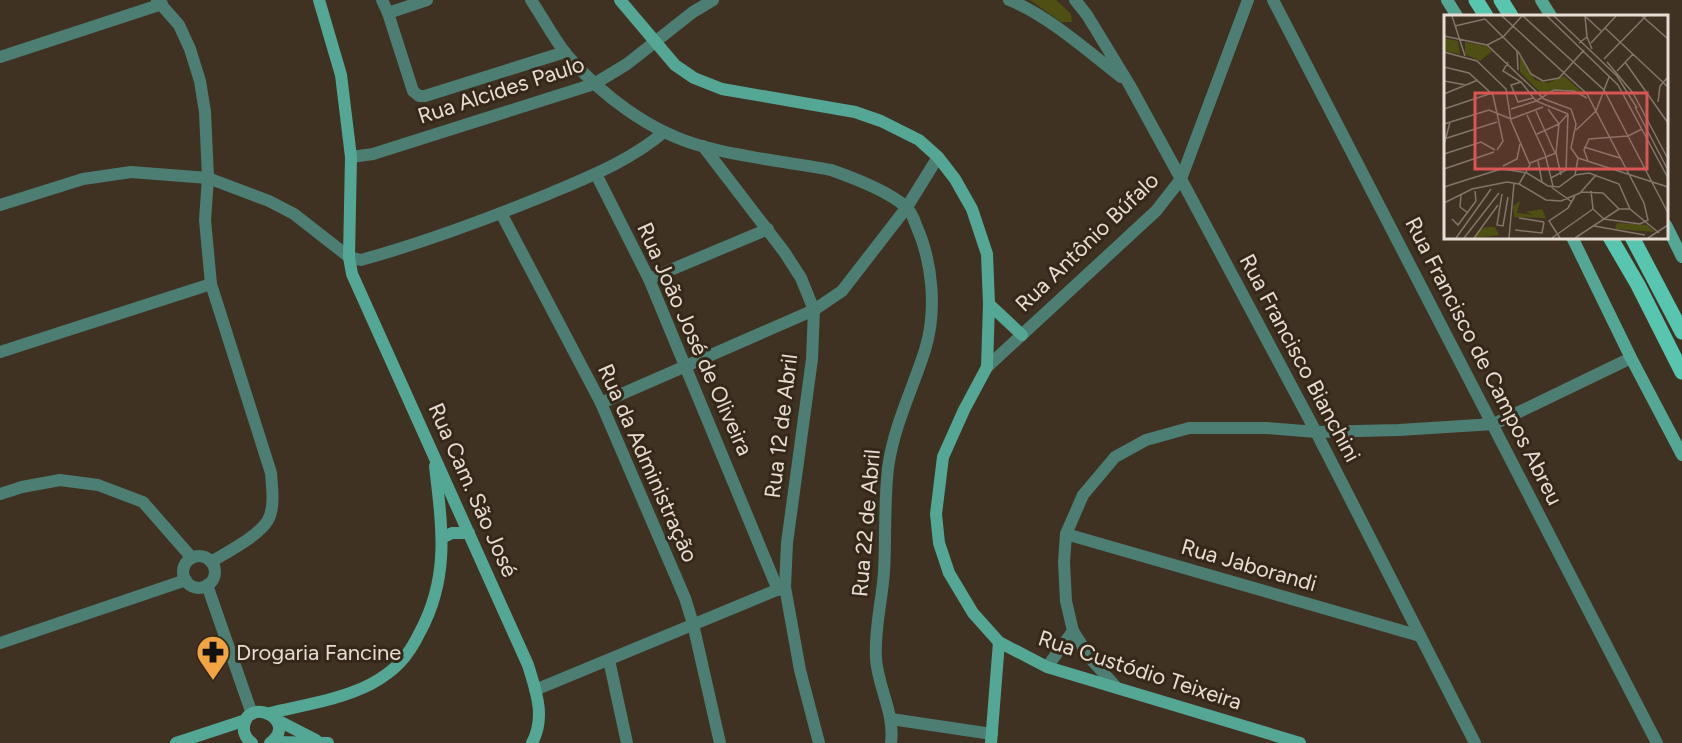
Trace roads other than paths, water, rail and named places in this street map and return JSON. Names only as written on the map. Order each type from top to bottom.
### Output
[{"type":"main road","points":[[1476,0],[1485,15]]},
{"type":"main road","points":[[1501,0],[1509,15]]},
{"type":"main road","points":[[1611,238],[1638,285],[1682,372]]},
{"type":"main road","points":[[1633,238],[1682,332]]},
{"type":"street","name":"Rua Cam. São José","points":[[319,0],[341,75],[351,157],[349,257],[352,274],[528,665],[540,720],[532,743]]},
{"type":"street","points":[[382,0],[413,91],[419,96],[565,52]]},
{"type":"street","points":[[388,13],[427,0]]},
{"type":"street","points":[[531,0],[565,52],[594,84],[625,109],[664,132],[703,147],[831,170],[861,182],[906,207]]},
{"type":"street","name":"Rua Custódio Teixeira","points":[[620,0],[675,65],[694,78],[722,89],[855,112],[880,121],[919,140],[938,157],[955,179],[966,199],[987,254],[989,304],[987,367],[943,457],[936,514],[939,543],[949,573],[973,614],[999,642],[1047,667],[1300,743]]},
{"type":"street","name":"Rua Alcides Paulo","points":[[351,157],[373,153],[594,84],[627,64],[693,12],[713,0]]},
{"type":"street","points":[[1009,0],[1083,46],[1129,84]]},
{"type":"street","name":"Rua Francisco Bianchini","points":[[1075,0],[1088,15],[1129,84],[1181,179],[1316,432],[1475,743]]},
{"type":"street","name":"Rua Antônio Búfalo","points":[[987,367],[1156,211],[1181,179],[1248,0]]},
{"type":"street","name":"Rua Francisco de Campos Abreu","points":[[1273,0],[1657,743]]},
{"type":"street","points":[[1447,0],[1456,15]]},
{"type":"street","points":[[1541,0],[1550,15]]},
{"type":"street","points":[[0,57],[159,2],[179,25],[190,49],[200,81],[206,112],[208,178],[206,220],[211,284],[271,473],[272,504],[268,520],[258,531],[211,562]]},
{"type":"street","points":[[0,205],[83,179],[131,172],[208,178],[269,201],[294,214],[349,257],[361,260],[501,213],[596,174],[648,146],[664,132]]},
{"type":"street","name":"Rua 12 de Abril","points":[[703,147],[768,229],[801,278],[814,310],[812,359],[781,589],[819,743]]},
{"type":"street","points":[[601,403],[814,310],[842,291],[906,207],[938,157]]},
{"type":"street","name":"Rua João José de Oliveira","points":[[596,174],[649,279],[781,589]]},
{"type":"street","name":"Rua 22 de Abril","points":[[891,743],[891,719],[878,676],[876,657],[884,575],[888,468],[901,413],[925,350],[931,322],[931,289],[925,253],[917,226],[906,207]]},
{"type":"street","name":"Rua da Administração","points":[[501,213],[601,403],[685,598],[720,743]]},
{"type":"street","points":[[649,279],[768,229]]},
{"type":"street","points":[[1667,229],[1682,257]]},
{"type":"street","points":[[1572,238],[1631,358],[1682,455]]},
{"type":"street","points":[[0,352],[211,284]]},
{"type":"street","points":[[989,304],[1022,335]]},
{"type":"street","points":[[1117,688],[1090,658],[1073,631],[1066,601],[1064,562],[1066,534],[1083,495],[1116,457],[1146,440],[1189,428],[1267,428],[1316,432],[1494,424],[1631,358]]},
{"type":"street","points":[[273,716],[369,685],[393,671],[411,650],[434,603],[441,574],[442,538],[434,453]]},
{"type":"street","points":[[0,494],[22,487],[60,480],[98,485],[143,502],[192,558]]},
{"type":"street","points":[[442,538],[458,532],[469,533]]},
{"type":"street","name":"Rua Jaborandi","points":[[1066,534],[1420,636]]},
{"type":"street","points":[[202,557],[211,562],[214,567],[213,578],[207,585],[192,586],[186,580],[183,574],[184,565],[192,558],[202,557]]},
{"type":"street","points":[[0,643],[186,580]]},
{"type":"street","points":[[207,585],[249,717],[244,727],[245,734],[252,743]]},
{"type":"street","points":[[535,690],[781,589]]},
{"type":"street","points":[[1047,667],[1073,631]]},
{"type":"street","points":[[891,719],[992,738],[999,642]]},
{"type":"street","points":[[609,660],[627,743]]},
{"type":"street","points":[[176,743],[261,711],[324,742]]},
{"type":"street","points":[[272,742],[278,735],[279,728],[273,716]]},
{"type":"street","points":[[272,742],[324,742]]},
{"type":"place","name":"Drogaria Fancine","points":[[213,681]]}]
